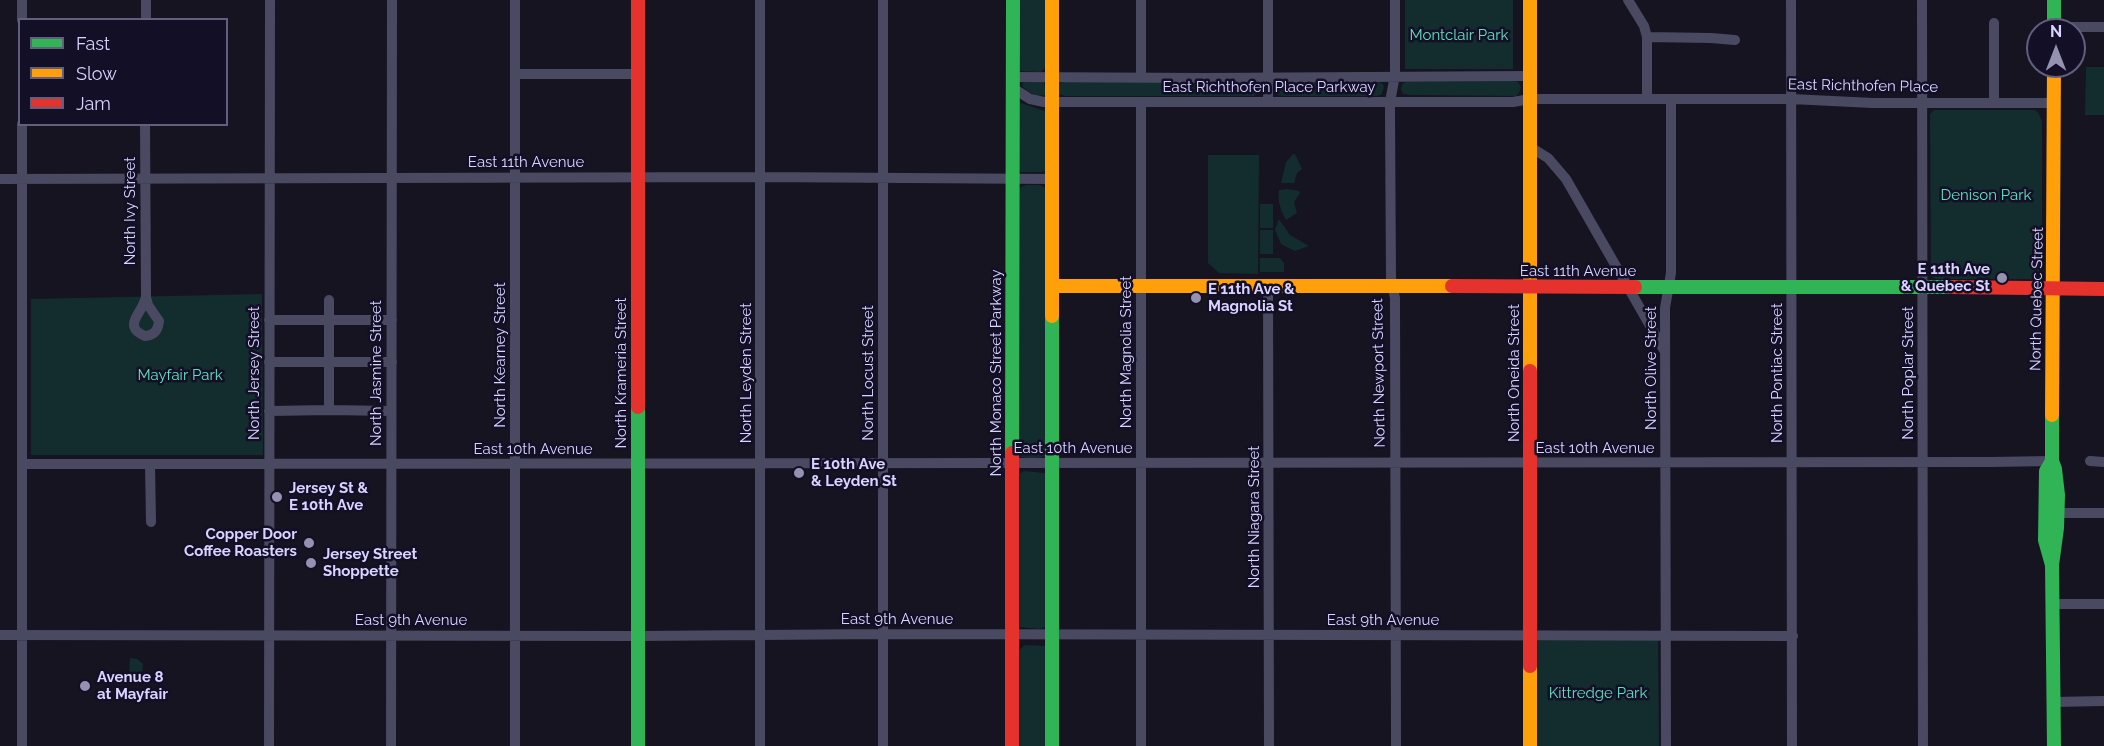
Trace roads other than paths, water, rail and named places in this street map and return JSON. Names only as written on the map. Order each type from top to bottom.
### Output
[{"type":"street","points":[[22,0],[22,18]]},
{"type":"street","points":[[146,0],[146,18]]},
{"type":"street","name":"North Jersey Street","points":[[269,746],[270,0]]},
{"type":"street","name":"North Jasmine Street","points":[[391,746],[392,0]]},
{"type":"street","name":"North Kearney Street","points":[[515,0],[515,746]]},
{"type":"street","name":"North Krameria Street","points":[[638,0],[638,746]]},
{"type":"street","name":"North Leyden Street","points":[[760,0],[760,746]]},
{"type":"street","name":"North Locust Street","points":[[883,0],[883,746]]},
{"type":"street","name":"North Monaco Street Parkway","points":[[1012,746],[1013,0]]},
{"type":"street","points":[[1052,0],[1052,746]]},
{"type":"street","points":[[1141,0],[1141,78]]},
{"type":"street","points":[[1268,0],[1268,102]]},
{"type":"street","name":"North Newport Street","points":[[1395,0],[1395,75],[1390,102],[1391,278],[1395,298],[1396,746]]},
{"type":"street","name":"North Oneida Street","points":[[1530,0],[1530,746]]},
{"type":"street","points":[[1530,99],[1647,99],[1647,37],[1641,21],[1628,0]]},
{"type":"street","name":"North Pontiac Street","points":[[1791,0],[1792,746]]},
{"type":"street","name":"North Poplar Street","points":[[1922,0],[1923,746]]},
{"type":"street","points":[[2054,0],[2054,18]]},
{"type":"street","points":[[1994,23],[1994,103]]},
{"type":"street","points":[[2086,28],[2104,27]]},
{"type":"street","points":[[1647,37],[1736,40]]},
{"type":"street","points":[[515,74],[638,74]]},
{"type":"street","name":"East Richthofen Place Parkway","points":[[1013,82],[1052,78],[1530,75]]},
{"type":"street","name":"North Quebec Street","points":[[2054,78],[2052,461],[2057,472],[2056,548],[2052,565],[2054,746]]},
{"type":"street","name":"East Richthofen Place Parkway","points":[[1013,82],[1030,99],[1052,102],[1513,102],[1530,99]]},
{"type":"street","name":"East Richthofen Place","points":[[1647,99],[2054,103]]},
{"type":"street","name":"North Olive Street","points":[[1666,746],[1665,308],[1671,273],[1671,99]]},
{"type":"street","name":"North Magnolia Street","points":[[1141,102],[1141,746]]},
{"type":"street","points":[[22,126],[22,746]]},
{"type":"street","name":"North Ivy Street","points":[[145,126],[146,297]]},
{"type":"street","points":[[1530,147],[1545,156],[1560,170],[1666,352]]},
{"type":"street","name":"East 11th Avenue","points":[[0,179],[761,177],[1052,179]]},
{"type":"street","name":"East 11th Avenue","points":[[1052,286],[2104,289]]},
{"type":"street","name":"North Niagara Street","points":[[1268,287],[1269,746]]},
{"type":"street","points":[[329,300],[329,410]]},
{"type":"street","points":[[269,320],[392,320]]},
{"type":"street","points":[[269,362],[392,362]]},
{"type":"street","points":[[269,411],[391,411]]},
{"type":"street","name":"North Quebec Street","points":[[2052,461],[2046,471],[2045,540],[2052,565]]},
{"type":"street","name":"East 10th Avenue","points":[[22,464],[2052,461]]},
{"type":"street","points":[[2090,461],[2104,462]]},
{"type":"street","points":[[150,464],[151,522]]},
{"type":"street","points":[[2057,513],[2104,513]]},
{"type":"street","points":[[2052,604],[2104,604]]},
{"type":"street","name":"East 9th Avenue","points":[[0,635],[1793,636]]},
{"type":"street","points":[[2053,702],[2104,702]]},
{"type":"place","name":"E 11th Ave & Quebec St","points":[[2002,278]]},
{"type":"place","name":"E 11th Ave & Magnolia St","points":[[1196,298]]},
{"type":"place","name":"E 10th Ave & Leyden St","points":[[799,473]]},
{"type":"place","name":"Jersey St & E 10th Ave","points":[[277,497]]},
{"type":"place","name":"Copper Door Coffee Roasters","points":[[309,543]]},
{"type":"place","name":"Jersey Street Shoppette","points":[[311,563]]},
{"type":"place","name":"Avenue 8 at Mayfair","points":[[85,686]]},
{"type":"park label","name":"Montclair Park","points":[[1459,35]]},
{"type":"park label","name":"Denison Park","points":[[1986,195]]},
{"type":"park label","name":"Mayfair Park","points":[[180,375]]},
{"type":"park label","name":"Kittredge Park","points":[[1598,693]]}]
